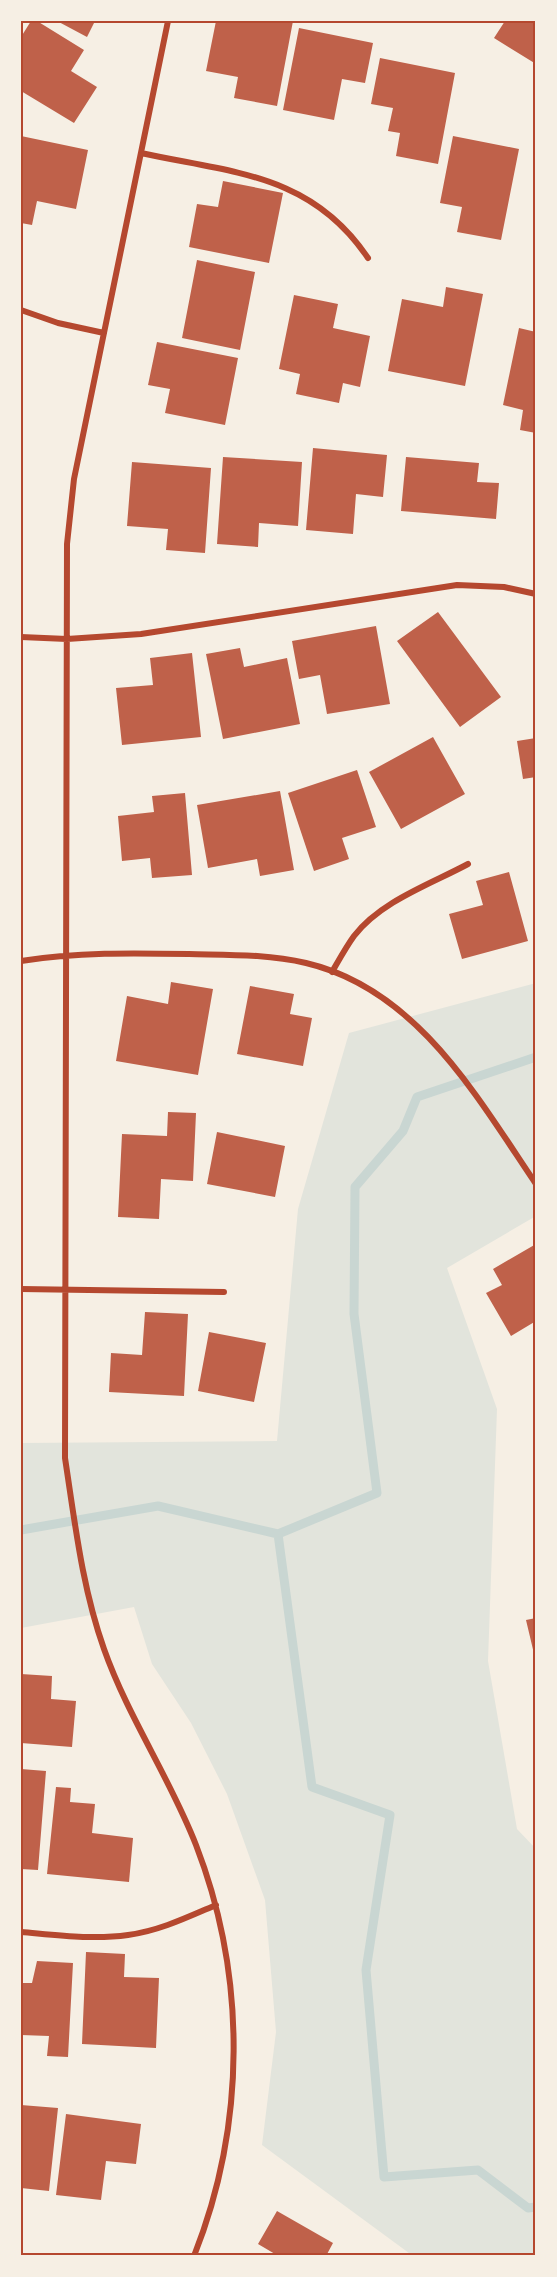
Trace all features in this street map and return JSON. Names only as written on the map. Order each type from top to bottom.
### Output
[{"type":"street","points":[[168,21],[74,479],[67,544],[65,1458],[81,1567],[104,1648],[132,1717],[196,1845],[216,1905],[230,1975],[234,2032],[233,2090],[225,2147],[213,2204],[194,2256]]},
{"type":"street","points":[[141,153],[259,178],[300,193],[338,220],[368,258]]},
{"type":"street","points":[[21,310],[58,323],[104,333]]},
{"type":"street","points":[[21,637],[67,639],[141,634],[457,585],[504,587],[536,594]]},
{"type":"street","points":[[332,972],[354,935],[371,920],[389,906],[468,864]]},
{"type":"street","points":[[21,962],[66,956],[121,953],[262,955],[308,964],[332,972],[390,1003],[438,1046],[536,1184]]},
{"type":"street","points":[[21,1289],[224,1292]]},
{"type":"street","points":[[21,1932],[87,1937],[129,1935],[170,1924],[216,1905]]},
{"type":"shaded area","points":[[536,983],[536,1216],[447,1268],[497,1409],[488,1661],[517,1829],[536,1849],[536,2256],[413,2256],[262,2145],[276,2032],[265,1900],[227,1794],[191,1723],[152,1664],[134,1607],[21,1628],[21,1443],[277,1441],[298,1209],[349,1033]]},
{"type":"building","points":[[31,21],[37,21],[84,50],[71,71],[97,87],[74,123],[21,91],[21,37]]},
{"type":"building","points":[[57,21],[95,21],[87,37]]},
{"type":"building","points":[[216,21],[293,21],[277,106],[234,98],[238,77],[206,71]]},
{"type":"building","points":[[505,21],[536,21],[536,64],[494,38]]},
{"type":"building","points":[[299,28],[373,43],[365,83],[342,79],[334,120],[283,110]]},
{"type":"building","points":[[380,58],[455,73],[438,164],[396,156],[400,133],[388,131],[393,108],[371,104]]},
{"type":"building","points":[[21,136],[88,150],[76,209],[37,201],[32,225],[21,223]]},
{"type":"building","points":[[453,136],[519,149],[501,240],[457,232],[462,207],[440,203]]},
{"type":"building","points":[[223,181],[283,193],[269,263],[189,247],[197,204],[218,207]]},
{"type":"building","points":[[197,260],[255,272],[240,350],[182,338]]},
{"type":"building","points":[[446,287],[483,294],[465,386],[388,371],[402,299],[443,307]]},
{"type":"building","points":[[294,295],[338,304],[333,328],[370,336],[360,387],[343,383],[339,403],[296,394],[300,374],[279,369]]},
{"type":"building","points":[[519,328],[536,332],[536,433],[520,430],[523,410],[503,405]]},
{"type":"building","points":[[157,342],[238,358],[225,425],[165,413],[170,389],[148,385]]},
{"type":"building","points":[[313,448],[387,455],[383,497],[356,494],[353,534],[306,530]]},
{"type":"building","points":[[223,457],[302,462],[298,526],[259,523],[258,547],[217,544]]},
{"type":"building","points":[[406,457],[479,463],[477,482],[499,483],[496,519],[401,511]]},
{"type":"building","points":[[132,462],[211,468],[205,553],[166,550],[168,529],[127,526]]},
{"type":"building","points":[[438,612],[501,697],[460,727],[397,641]]},
{"type":"building","points":[[376,626],[390,704],[327,714],[320,675],[299,679],[292,641]]},
{"type":"building","points":[[240,648],[244,667],[287,658],[300,724],[223,739],[206,654]]},
{"type":"building","points":[[192,653],[201,737],[122,745],[116,688],[153,685],[150,658]]},
{"type":"building","points":[[433,737],[465,794],[401,829],[369,772]]},
{"type":"building","points":[[536,738],[536,777],[523,779],[517,741]]},
{"type":"building","points":[[357,770],[376,827],[342,838],[349,859],[314,871],[288,793]]},
{"type":"building","points":[[280,791],[294,870],[260,876],[257,859],[208,868],[197,805]]},
{"type":"building","points":[[185,793],[192,875],[152,878],[150,858],[122,861],[118,816],[154,812],[152,796]]},
{"type":"building","points":[[509,872],[528,941],[462,959],[449,914],[483,905],[476,881]]},
{"type":"building","points":[[171,982],[213,989],[198,1075],[116,1061],[127,996],[168,1004]]},
{"type":"building","points":[[250,986],[294,994],[290,1014],[312,1018],[303,1066],[237,1054]]},
{"type":"building","points":[[168,1112],[196,1113],[193,1181],[161,1179],[159,1219],[118,1217],[122,1134],[167,1136]]},
{"type":"building","points":[[217,1132],[285,1146],[275,1197],[207,1184]]},
{"type":"building","points":[[536,1244],[536,1321],[511,1336],[486,1293],[502,1285],[493,1269]]},
{"type":"building","points":[[145,1312],[188,1314],[184,1396],[109,1392],[111,1353],[142,1355]]},
{"type":"building","points":[[209,1332],[266,1343],[254,1402],[198,1391]]},
{"type":"building","points":[[536,1618],[536,1658],[535,1658],[526,1620]]},
{"type":"building","points":[[21,1674],[52,1676],[51,1699],[76,1701],[72,1747],[21,1743]]},
{"type":"building","points":[[21,1769],[46,1771],[38,1870],[21,1869]]},
{"type":"building","points":[[56,1787],[71,1788],[70,1802],[95,1804],[92,1833],[133,1838],[129,1882],[47,1874]]},
{"type":"building","points":[[86,1952],[125,1954],[124,1977],[159,1978],[156,2048],[82,2044]]},
{"type":"building","points":[[37,1961],[73,1963],[68,2057],[47,2056],[49,2036],[21,2035],[21,1983],[32,1983]]},
{"type":"building","points":[[21,2105],[58,2108],[49,2191],[21,2188]]},
{"type":"building","points":[[66,2114],[141,2124],[136,2164],[106,2161],[101,2200],[56,2195]]},
{"type":"building","points":[[277,2211],[333,2243],[326,2256],[273,2256],[275,2254],[258,2244]]},
{"type":"waterway","points":[[278,1534],[377,1493],[354,1314],[355,1187],[403,1131],[417,1097],[536,1057]]},
{"type":"waterway","points":[[21,1530],[158,1506],[278,1534],[312,1787],[390,1815],[366,1970],[384,2177],[478,2170],[528,2208],[536,2207]]}]
